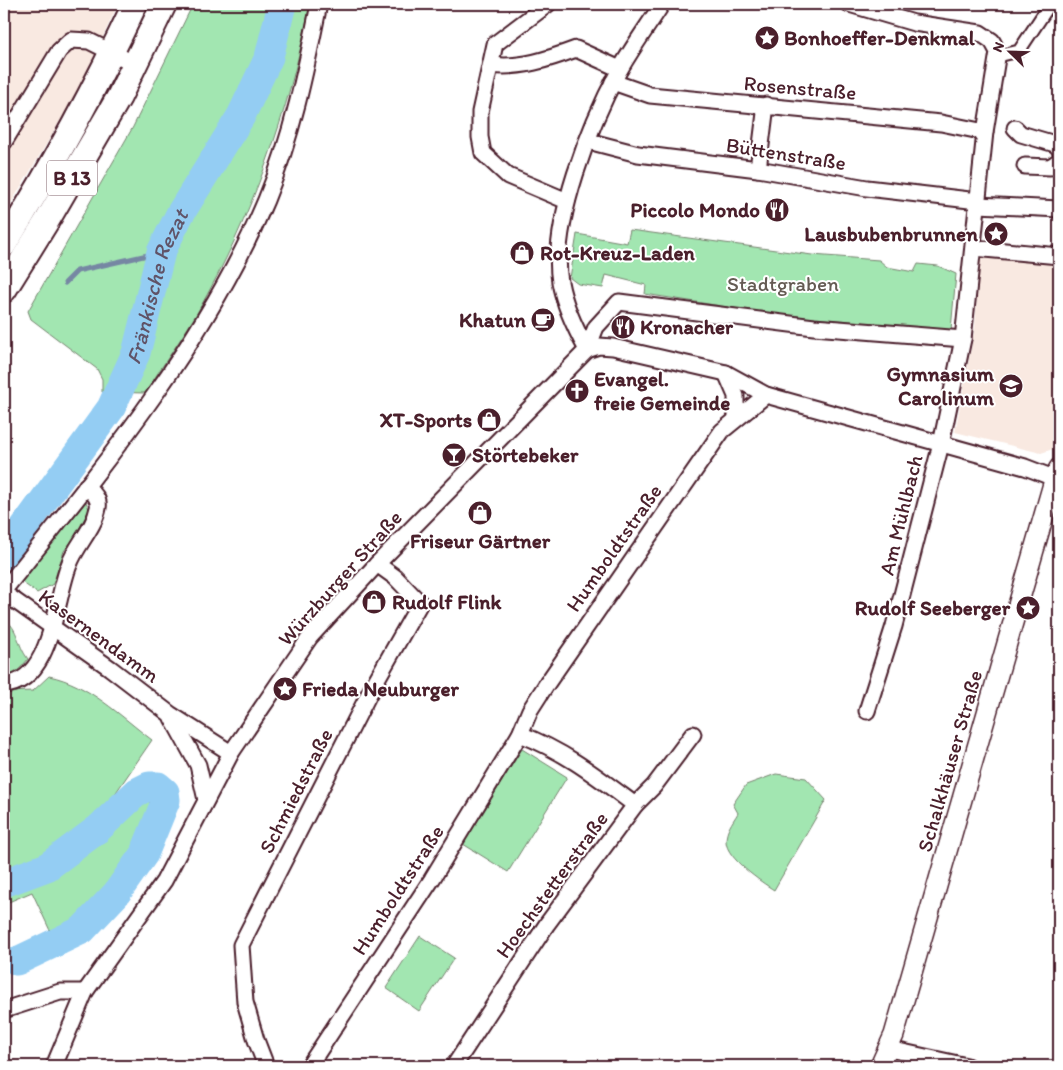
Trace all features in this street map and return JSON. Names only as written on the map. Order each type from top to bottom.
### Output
[{"type":"main road","name":"B 13","points":[[4,245],[31,202],[112,52],[135,4]]},
{"type":"main road","name":"B 13","points":[[4,290],[119,97],[164,4]]},
{"type":"street","points":[[6,594],[188,346],[216,300],[266,199],[288,137],[304,77],[319,4]]},
{"type":"street","points":[[548,4],[496,44],[480,112],[480,137],[483,153],[508,176],[567,201]]},
{"type":"street","points":[[587,350],[578,333],[560,283],[558,248],[567,201],[588,141],[617,76],[662,4]]},
{"type":"street","points":[[849,4],[887,9],[928,26],[980,33],[992,42],[998,52],[998,56],[1020,51],[1050,4]]},
{"type":"street","points":[[4,142],[59,51],[71,40],[90,42],[135,64]]},
{"type":"street","name":"Rosenstraße","points":[[491,65],[509,68],[553,58],[576,49],[650,95],[941,122],[985,132]]},
{"type":"street","name":"Am Mühlbach","points":[[867,711],[894,626],[941,444],[963,339],[985,132],[998,56]]},
{"type":"street","points":[[758,169],[766,105]]},
{"type":"street","points":[[1016,128],[1022,134],[1055,144],[1059,148]]},
{"type":"street","name":"Büttenstraße","points":[[588,141],[638,154],[758,169],[867,188],[978,203],[1059,209]]},
{"type":"street","points":[[1025,166],[1050,167],[1059,161]]},
{"type":"street","points":[[974,248],[1059,256]]},
{"type":"street","points":[[587,350],[596,327],[619,302],[814,327],[963,339]]},
{"type":"street","points":[[587,350],[599,346],[613,347],[726,373],[766,395],[1058,475]]},
{"type":"street","name":"Würzburger Straße","points":[[54,1066],[85,992],[164,881],[231,754],[310,637],[377,564],[587,350]]},
{"type":"street","points":[[726,373],[736,396],[736,419]]},
{"type":"street","name":"Humboldtstraße","points":[[309,1066],[432,880],[520,734],[535,702],[604,598],[722,430],[766,395]]},
{"type":"street","name":"Schalkhäuser Straße","points":[[880,1066],[888,1049],[1058,475]]},
{"type":"street","points":[[4,684],[18,681],[29,674],[39,661],[48,642],[69,565],[91,527],[99,506],[96,495],[86,486]]},
{"type":"street","name":"Schmiedstraße","points":[[266,1066],[245,1002],[241,945],[372,686],[420,603],[395,577],[377,564]]},
{"type":"street","name":"Kasernendamm","points":[[6,594],[170,714],[231,754]]},
{"type":"street","name":"Kasernendamm","points":[[170,714],[198,765],[206,800]]},
{"type":"street","points":[[520,734],[567,756],[635,805]]},
{"type":"street","name":"Hoechstetterstraße","points":[[454,1066],[547,924],[635,805],[654,786],[693,734]]},
{"type":"street","points":[[4,1010],[60,992],[85,992]]},
{"type":"street","points":[[888,1049],[967,1066]]},
{"type":"shaded area","points":[[4,4],[118,4],[78,91],[4,215]]},
{"type":"shaded area","name":"Gymnasium Carolinum","points":[[980,256],[1059,263],[1059,439],[1053,449],[1041,453],[955,432],[975,327]]},
{"type":"green space","points":[[193,4],[310,4],[280,124],[251,202],[217,277],[191,323],[145,393],[102,392],[102,379],[97,369],[31,319],[28,311],[133,127]]},
{"type":"green space","name":"Stadtgraben","points":[[630,230],[812,255],[879,260],[887,267],[914,272],[918,264],[938,266],[956,274],[951,330],[778,315],[645,294],[646,285],[606,275],[603,288],[578,284],[570,278],[577,234],[627,243]]},
{"type":"green space","points":[[81,502],[86,502],[90,511],[81,529],[64,551],[53,584],[37,593],[19,580]]},
{"type":"green space","points":[[4,618],[13,628],[21,648],[28,659],[18,670],[4,676]]},
{"type":"green space","points":[[49,676],[64,680],[91,693],[152,740],[108,804],[45,858],[12,874],[4,875],[4,692],[33,691]]},
{"type":"green space","points":[[522,749],[567,777],[508,872],[463,844]]},
{"type":"green space","points":[[776,774],[806,778],[826,800],[774,890],[738,862],[728,848],[726,837],[738,813],[733,804],[746,785]]},
{"type":"green space","points":[[148,800],[153,807],[141,846],[77,924],[53,937],[32,892],[4,904],[4,891],[65,868],[139,802]]},
{"type":"green space","points":[[420,936],[454,958],[419,1011],[386,988]]},
{"type":"waterway","name":"Fränkische Rezat","points":[[4,555],[111,408],[136,353],[161,252],[180,214],[241,116],[269,57],[282,4]]},
{"type":"waterway","points":[[65,283],[77,271],[161,252]]},
{"type":"waterway","name":"Fränkische Rezat","points":[[4,883],[47,867],[98,829],[137,792],[149,786],[158,786],[165,792],[166,800],[144,854],[116,894],[82,930],[17,961]]},
{"type":"place","name":"Bonhoeffer-Denkmal","points":[[767,38]]},
{"type":"place","name":"Piccolo Mondo","points":[[777,210]]},
{"type":"place","name":"Lausbubenbrunnen","points":[[996,234]]},
{"type":"place","name":"Rot-Kreuz-Laden","points":[[522,253]]},
{"type":"place","name":"Khatun","points":[[543,320]]},
{"type":"place","name":"Kronacher","points":[[623,327]]},
{"type":"place","name":"Gymnasium Carolinum","points":[[1011,386]]},
{"type":"place","name":"Evangel. freie Gemeinde","points":[[577,391]]},
{"type":"place","name":"XT-Sports","points":[[489,420]]},
{"type":"place","name":"Störtebeker","points":[[454,455]]},
{"type":"place","name":"Friseur Gärtner","points":[[480,513]]},
{"type":"place","name":"Rudolf Flink","points":[[374,602]]},
{"type":"place","name":"Rudolf Seeberger","points":[[1028,608]]},
{"type":"place","name":"Frieda Neuburger","points":[[285,689]]}]
